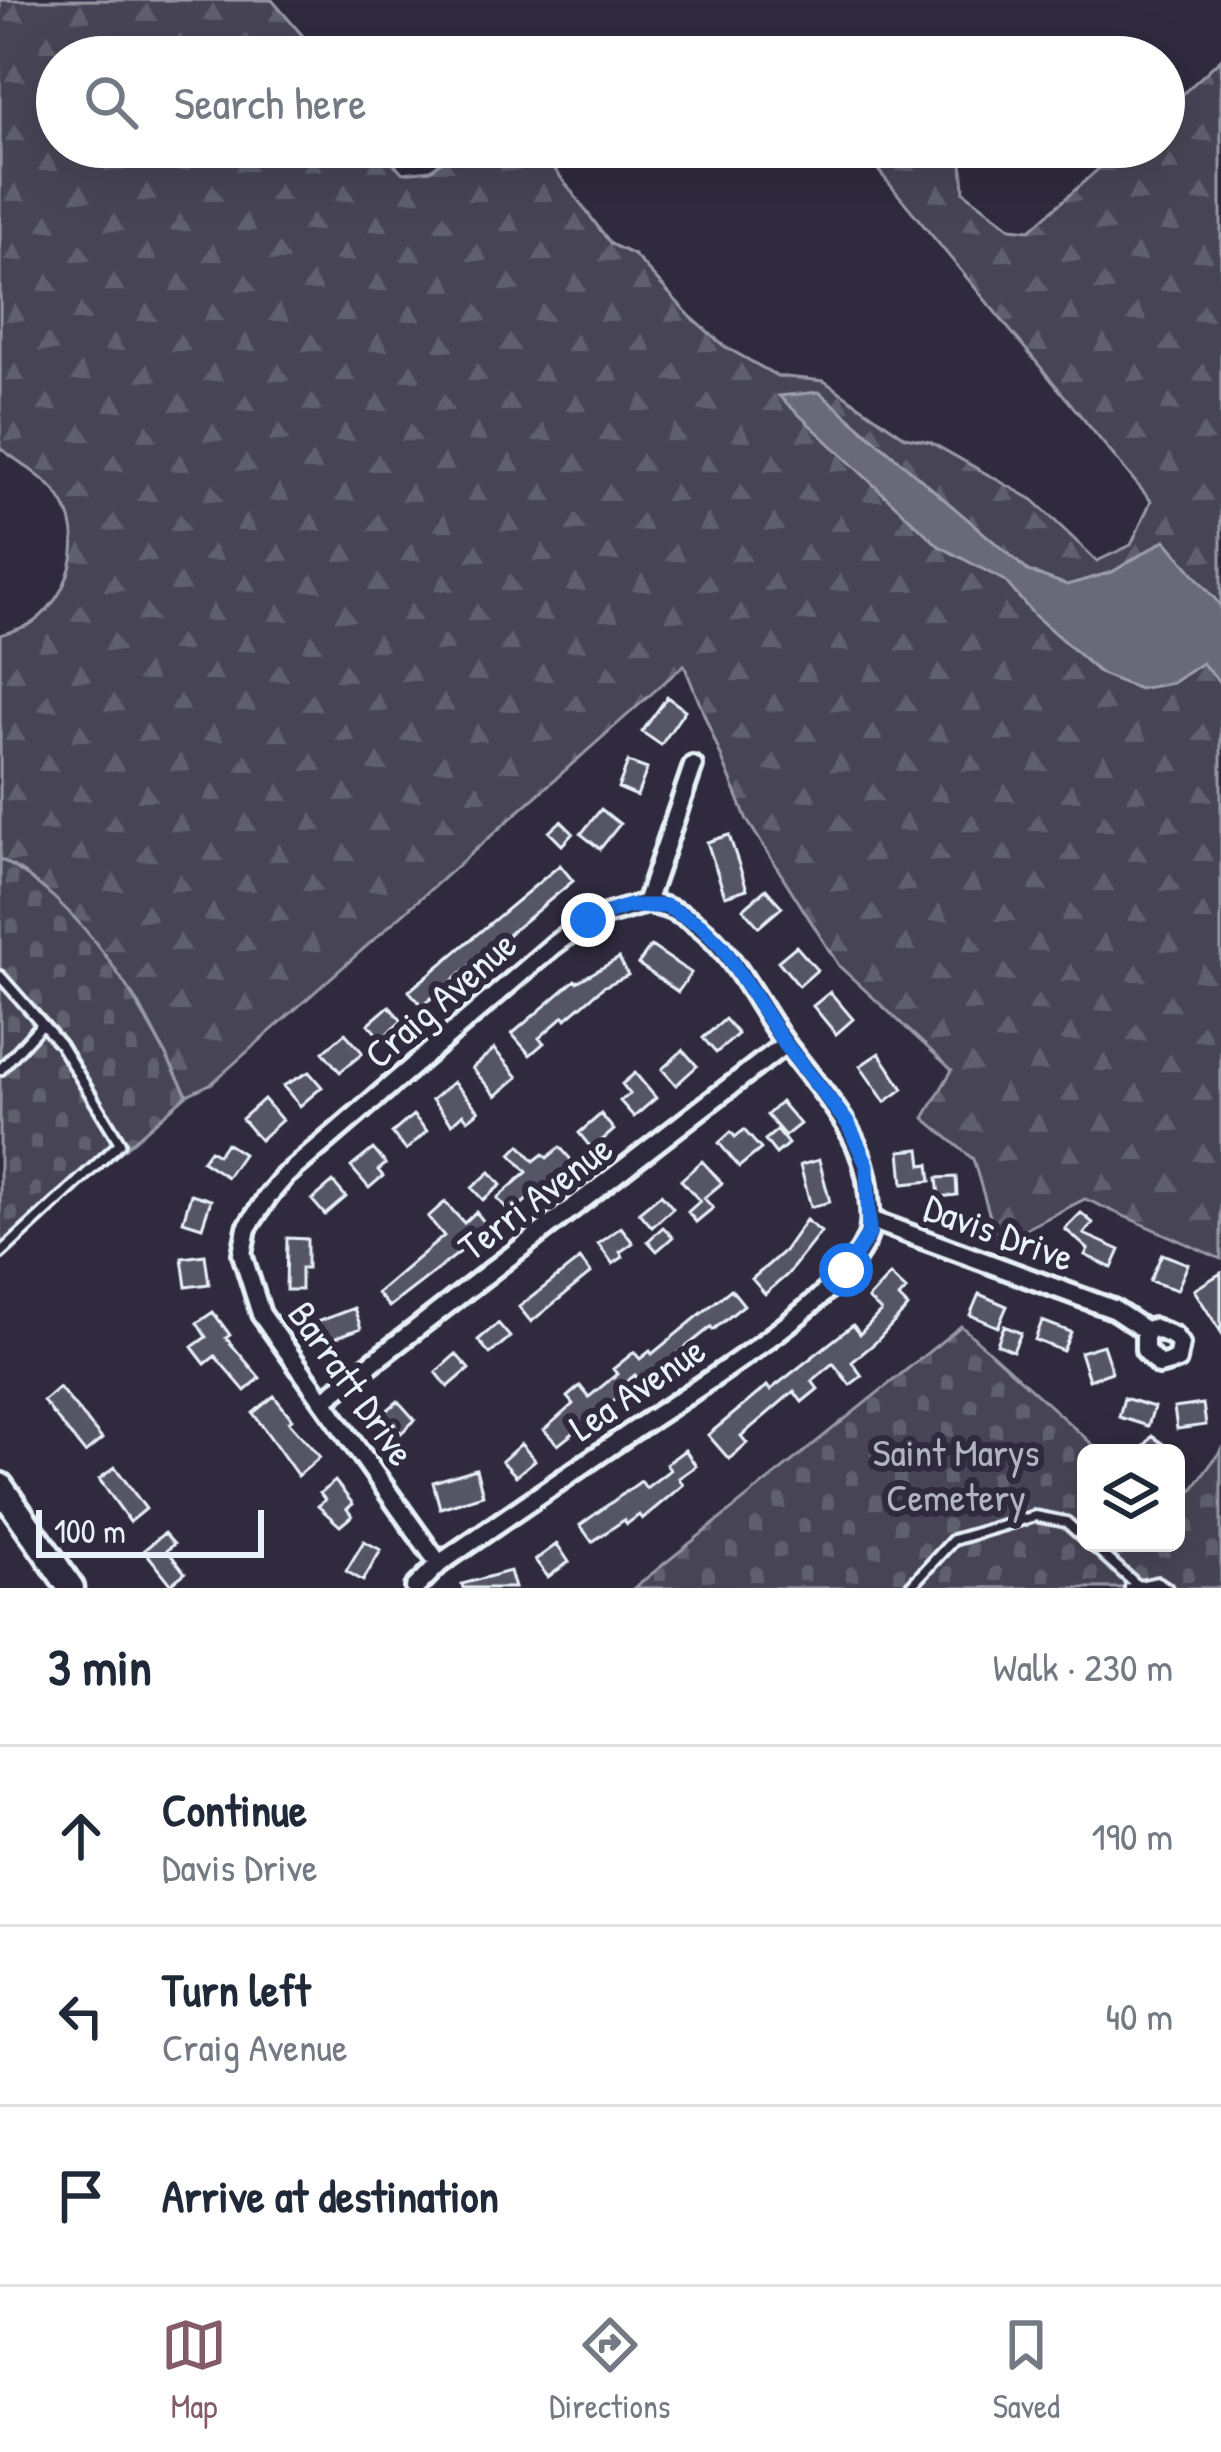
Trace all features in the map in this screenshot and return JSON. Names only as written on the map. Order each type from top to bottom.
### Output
[{"type":"street","points":[[646,903],[694,766]]},
{"type":"street","name":"Davis Drive","points":[[646,903],[666,906],[700,925],[722,947],[785,1044],[848,1124],[867,1165],[871,1220],[1113,1309],[1144,1330]]},
{"type":"street","name":"Craig Avenue","points":[[247,1228],[285,1176],[554,945],[588,920],[646,903]]},
{"type":"street","name":"Terri Avenue","points":[[323,1400],[785,1044]]},
{"type":"street","name":"Lea Avenue","points":[[415,1588],[439,1564],[755,1347],[814,1300],[861,1250],[871,1220]]},
{"type":"street","name":"Barratt Drive","points":[[247,1228],[244,1270],[261,1313],[439,1564]]},
{"type":"street","points":[[0,1486],[70,1588]]},
{"type":"lane","points":[[0,976],[60,1044],[120,1143],[0,1254]]},
{"type":"lane","points":[[0,1070],[42,1024]]},
{"type":"lane","points":[[909,1588],[952,1540],[1035,1516],[1066,1522],[1077,1532]]},
{"type":"lane","points":[[1099,1552],[1134,1587],[1158,1582],[1167,1588]]},
{"type":"green space","points":[[0,0],[272,0],[303,36],[36,36],[36,168],[398,168],[403,173],[434,168],[554,168],[611,244],[634,255],[724,346],[777,376],[824,381],[905,437],[930,442],[1033,500],[1097,561],[1131,545],[1151,501],[876,168],[962,168],[964,192],[1011,228],[1030,230],[1099,168],[1185,168],[1185,92],[1221,59],[1221,1259],[1085,1199],[998,1243],[973,1159],[924,1118],[952,1070],[839,966],[747,820],[684,665],[212,1083],[187,1095],[137,1000],[25,873],[0,859],[0,635],[31,623],[49,608],[68,576],[73,539],[64,504],[52,488],[0,448]]},
{"type":"green space","points":[[0,859],[33,880],[87,932],[131,994],[187,1095],[0,1256]]},
{"type":"green space","name":"Saint Marys Cemetery","points":[[961,1326],[1092,1444],[1077,1444],[1077,1552],[1185,1552],[1185,1500],[1221,1450],[1221,1588],[634,1588]]},
{"type":"water","points":[[819,392],[1028,571],[1067,585],[1112,572],[1165,540],[1221,606],[1221,684],[1202,663],[1172,683],[1139,689],[1101,674],[1034,615],[1005,581],[939,546],[779,396]]},
{"type":"building","points":[[667,697],[685,710],[661,745],[642,732]]},
{"type":"building","points":[[628,762],[647,769],[637,796],[618,788]]},
{"type":"building","points":[[601,809],[620,824],[600,849],[581,834]]},
{"type":"building","points":[[561,821],[573,833],[562,845],[549,832]]},
{"type":"building","points":[[729,835],[747,889],[725,896],[707,842]]},
{"type":"building","points":[[560,865],[573,881],[422,1006],[409,991]]},
{"type":"building","points":[[766,889],[782,907],[759,927],[743,909]]},
{"type":"building","points":[[651,946],[691,973],[678,992],[638,964]]},
{"type":"building","points":[[796,946],[817,970],[799,986],[778,961]]},
{"type":"building","points":[[619,958],[628,975],[603,987],[566,1019],[564,1016],[539,1038],[544,1043],[530,1055],[512,1034],[575,980]]},
{"type":"building","points":[[830,992],[853,1019],[836,1034],[813,1006]]},
{"type":"building","points":[[389,1006],[402,1021],[381,1039],[368,1024]]},
{"type":"building","points":[[725,1019],[738,1034],[716,1053],[703,1038]]},
{"type":"building","points":[[345,1033],[363,1053],[340,1072],[323,1052]]},
{"type":"building","points":[[494,1049],[518,1077],[496,1096],[472,1068]]},
{"type":"building","points":[[683,1050],[697,1066],[676,1085],[662,1069]]},
{"type":"building","points":[[879,1053],[903,1089],[885,1102],[860,1066]]},
{"type":"building","points":[[309,1072],[322,1087],[300,1106],[283,1086]]},
{"type":"building","points":[[635,1073],[656,1098],[634,1117],[620,1101],[630,1094],[622,1084]]},
{"type":"building","points":[[453,1082],[479,1111],[468,1120],[463,1114],[452,1124],[432,1100]]},
{"type":"building","points":[[264,1099],[282,1120],[260,1140],[242,1119]]},
{"type":"building","points":[[781,1102],[800,1124],[785,1136],[767,1115]]},
{"type":"building","points":[[601,1114],[614,1130],[592,1149],[579,1133]]},
{"type":"building","points":[[413,1115],[427,1131],[406,1150],[392,1133]]},
{"type":"building","points":[[744,1130],[761,1149],[739,1167],[719,1143],[731,1132],[735,1137]]},
{"type":"building","points":[[777,1130],[788,1144],[776,1154],[765,1140]]},
{"type":"building","points":[[226,1143],[243,1154],[227,1177],[202,1161],[210,1150],[218,1155]]},
{"type":"building","points":[[520,1145],[534,1161],[560,1147],[573,1162],[511,1213],[497,1198],[527,1172],[511,1154]]},
{"type":"building","points":[[373,1149],[386,1164],[378,1170],[383,1176],[369,1188],[351,1167]]},
{"type":"building","points":[[920,1149],[922,1165],[929,1164],[931,1181],[903,1184],[900,1151]]},
{"type":"building","points":[[819,1160],[830,1202],[811,1207],[800,1165]]},
{"type":"building","points":[[702,1161],[722,1183],[704,1198],[713,1208],[696,1222],[688,1212],[700,1201],[681,1180]]},
{"type":"building","points":[[490,1172],[501,1185],[483,1200],[472,1188]]},
{"type":"building","points":[[956,1177],[957,1195],[939,1197],[937,1178]]},
{"type":"building","points":[[333,1182],[346,1197],[325,1215],[312,1200]]},
{"type":"building","points":[[191,1194],[211,1200],[202,1227],[183,1221]]},
{"type":"building","points":[[661,1194],[673,1208],[652,1227],[639,1212]]},
{"type":"building","points":[[445,1202],[464,1223],[476,1212],[490,1229],[389,1307],[377,1293],[444,1236],[428,1217]]},
{"type":"building","points":[[1081,1213],[1093,1223],[1084,1234],[1120,1250],[1112,1268],[1085,1255],[1088,1249],[1065,1229]]},
{"type":"building","points":[[806,1220],[821,1232],[765,1294],[752,1279],[784,1251]]},
{"type":"building","points":[[621,1227],[633,1243],[613,1264],[598,1244]]},
{"type":"building","points":[[663,1227],[673,1237],[657,1251],[648,1241]]},
{"type":"building","points":[[287,1238],[307,1239],[301,1290],[286,1290]]},
{"type":"building","points":[[1162,1254],[1188,1264],[1177,1290],[1150,1281]]},
{"type":"building","points":[[205,1255],[209,1284],[186,1287],[182,1258]]},
{"type":"building","points":[[580,1259],[591,1273],[531,1322],[519,1307]]},
{"type":"building","points":[[1221,1273],[1221,1332],[1194,1290]]},
{"type":"building","points":[[890,1275],[906,1290],[899,1298],[908,1307],[852,1362],[862,1376],[850,1385],[833,1363],[812,1381],[818,1389],[802,1402],[794,1391],[741,1436],[747,1443],[729,1459],[708,1435],[853,1325],[860,1334],[881,1311],[868,1299]]},
{"type":"building","points":[[731,1289],[744,1305],[713,1330],[711,1327],[641,1383],[635,1375],[615,1391],[619,1397],[558,1445],[544,1430],[573,1404],[567,1397],[580,1386],[589,1397],[634,1352],[640,1359],[652,1354]]},
{"type":"building","points":[[979,1294],[1007,1306],[998,1327],[970,1315]]},
{"type":"building","points":[[354,1308],[361,1328],[324,1342],[317,1322]]},
{"type":"building","points":[[213,1312],[230,1335],[226,1338],[260,1378],[245,1391],[215,1356],[205,1364],[192,1347],[206,1337],[197,1323]]},
{"type":"building","points":[[1042,1321],[1071,1332],[1063,1351],[1035,1340]]},
{"type":"building","points":[[498,1323],[510,1337],[490,1354],[478,1340]]},
{"type":"building","points":[[1004,1326],[1021,1333],[1013,1351],[997,1344]]},
{"type":"building","points":[[1103,1345],[1112,1372],[1089,1380],[1080,1352]]},
{"type":"building","points":[[456,1354],[469,1369],[448,1387],[436,1372]]},
{"type":"building","points":[[59,1387],[102,1439],[85,1453],[43,1401]]},
{"type":"building","points":[[274,1396],[292,1419],[289,1422],[320,1457],[298,1476],[253,1413]]},
{"type":"building","points":[[1124,1398],[1154,1407],[1148,1426],[1119,1417]]},
{"type":"building","points":[[398,1401],[415,1420],[401,1433],[384,1413]]},
{"type":"building","points":[[1203,1404],[1206,1425],[1177,1429],[1174,1408]]},
{"type":"building","points":[[521,1444],[535,1460],[516,1476],[502,1461]]},
{"type":"building","points":[[685,1450],[696,1466],[679,1478],[683,1485],[642,1519],[639,1515],[627,1524],[624,1520],[592,1542],[580,1525],[641,1481],[646,1488],[670,1470],[666,1464]]},
{"type":"building","points":[[115,1467],[146,1509],[130,1522],[99,1479]]},
{"type":"building","points":[[476,1469],[483,1495],[440,1508],[433,1482]]},
{"type":"building","points":[[335,1481],[353,1504],[347,1509],[352,1516],[340,1526],[318,1506],[325,1500],[320,1493]]},
{"type":"building","points":[[164,1533],[174,1544],[167,1550],[185,1573],[171,1584],[144,1550]]},
{"type":"building","points":[[364,1541],[381,1550],[363,1581],[346,1571]]},
{"type":"building","points":[[557,1544],[569,1562],[548,1577],[535,1560]]},
{"type":"building","points":[[510,1571],[515,1588],[463,1588],[462,1584]]},
{"type":"route","points":[[588,920],[629,906],[666,906],[700,925],[722,947],[785,1044],[848,1124],[867,1165],[869,1234],[846,1270]]}]
